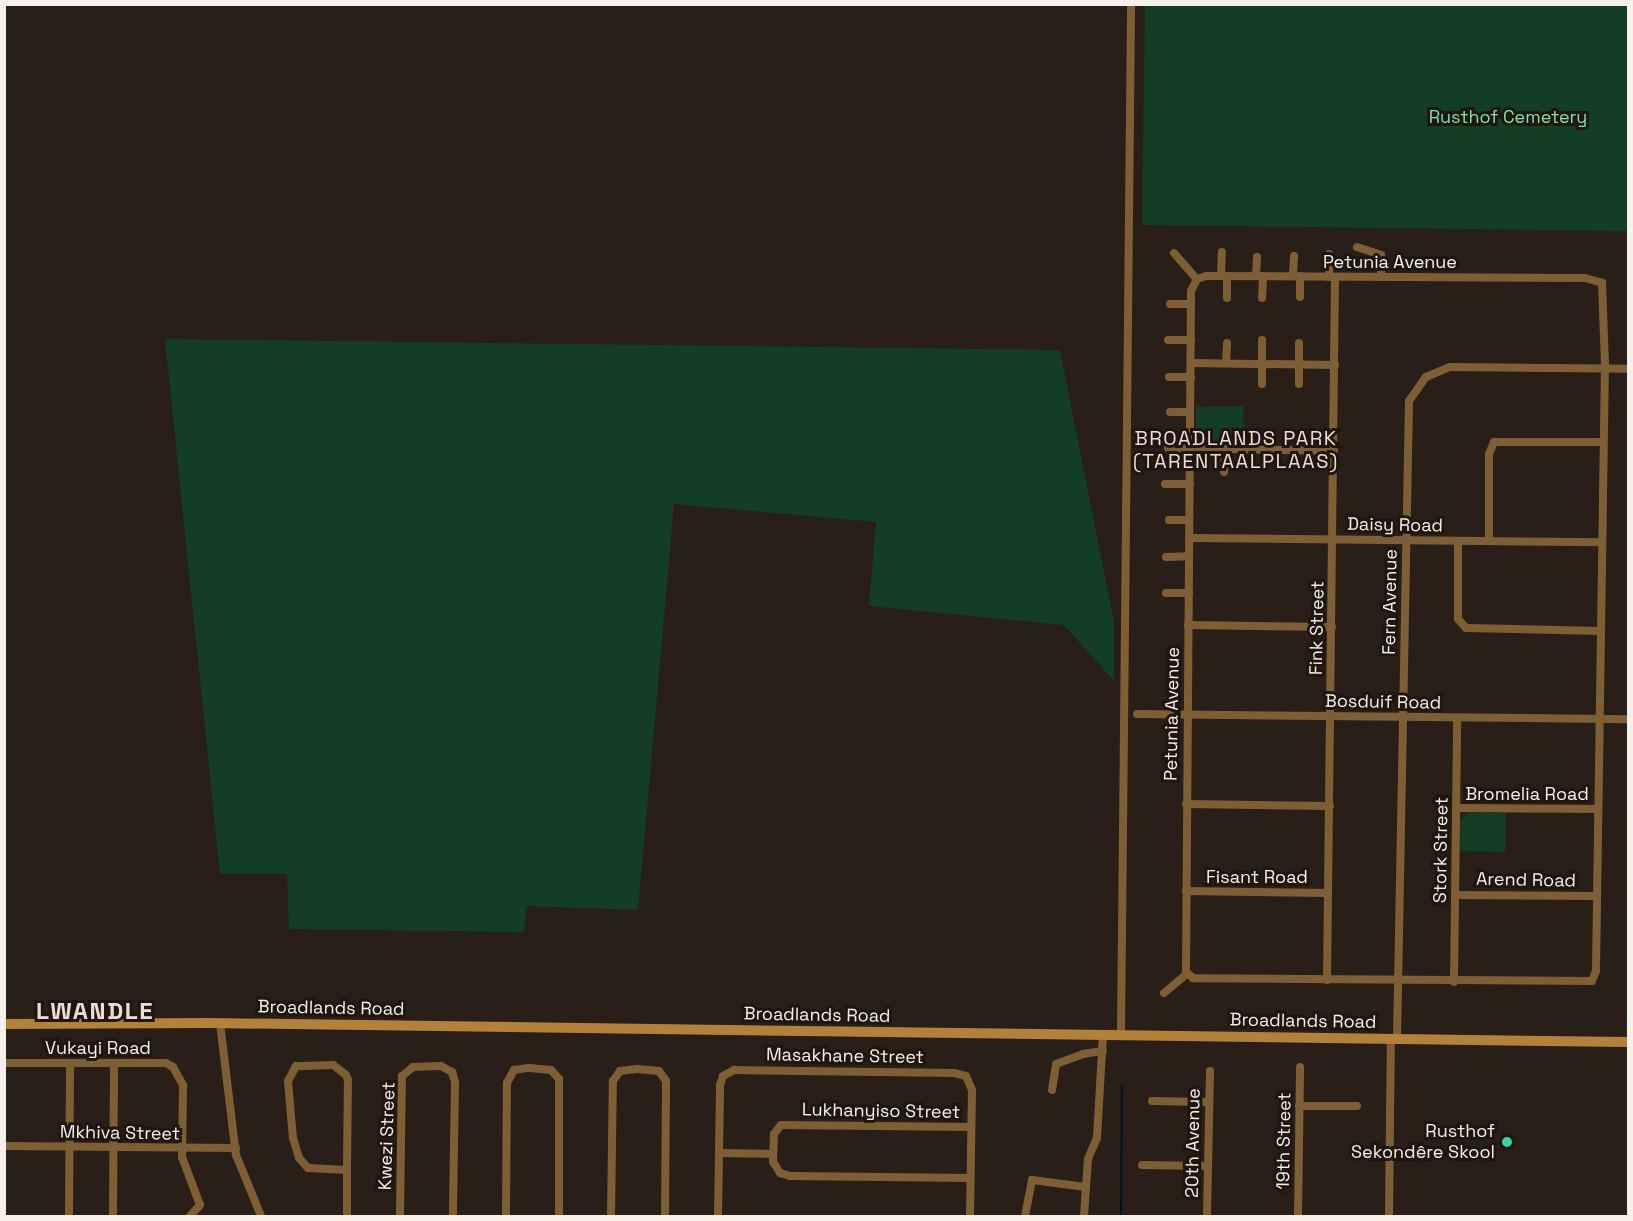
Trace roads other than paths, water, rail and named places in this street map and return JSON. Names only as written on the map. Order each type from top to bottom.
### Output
[{"type":"main road","name":"Broadlands Road","points":[[4,1024],[220,1023],[1629,1042]]},
{"type":"street","points":[[1121,1035],[1131,4]]},
{"type":"street","points":[[1358,247],[1381,255],[1381,277]]},
{"type":"street","points":[[1222,252],[1227,298]]},
{"type":"street","points":[[1174,253],[1197,279]]},
{"type":"street","name":"Fink Street","points":[[1327,980],[1335,365],[1329,254]]},
{"type":"street","points":[[1294,256],[1300,297]]},
{"type":"street","points":[[1257,258],[1262,298]]},
{"type":"street","name":"Petunia Avenue","points":[[1224,276],[1381,277],[1598,280],[1605,292],[1596,971],[1592,981],[1454,982],[1193,978],[1187,974],[1186,804],[1191,304],[1197,279],[1224,276]]},
{"type":"street","points":[[1170,304],[1191,304]]},
{"type":"street","points":[[1168,340],[1191,340]]},
{"type":"street","points":[[1262,340],[1262,384]]},
{"type":"street","points":[[1226,363],[1227,343]]},
{"type":"street","points":[[1299,344],[1299,384]]},
{"type":"street","points":[[1191,363],[1335,365]]},
{"type":"street","name":"Fern Avenue","points":[[1389,1216],[1394,1039],[1400,981],[1408,406],[1414,389],[1426,377],[1453,367],[1629,369]]},
{"type":"street","points":[[1168,376],[1191,376]]},
{"type":"street","points":[[1170,412],[1190,412]]},
{"type":"street","points":[[1489,541],[1490,454],[1494,442],[1602,442]]},
{"type":"street","points":[[1168,448],[1334,451]]},
{"type":"street","points":[[1224,472],[1226,450]]},
{"type":"street","points":[[1166,484],[1190,484]]},
{"type":"street","points":[[1169,520],[1189,520]]},
{"type":"street","name":"Daisy Road","points":[[1189,538],[1601,542]]},
{"type":"street","points":[[1458,541],[1458,619],[1466,628],[1600,631]]},
{"type":"street","points":[[1166,556],[1189,556]]},
{"type":"street","points":[[1166,593],[1189,592]]},
{"type":"street","points":[[1188,625],[1332,627]]},
{"type":"street","name":"Bosduif Road","points":[[1137,714],[1629,719]]},
{"type":"street","name":"Stork Street","points":[[1454,982],[1457,718]]},
{"type":"street","points":[[1186,804],[1330,806]]},
{"type":"street","name":"Bromelia Road","points":[[1456,808],[1598,809]]},
{"type":"street","name":"Fisant Road","points":[[1186,891],[1328,892]]},
{"type":"street","name":"Arend Road","points":[[1455,895],[1597,896]]},
{"type":"street","points":[[1164,993],[1187,974]]},
{"type":"street","points":[[220,1023],[240,1168],[261,1216]]},
{"type":"street","points":[[1084,1216],[1088,1159],[1097,1138],[1103,1035]]},
{"type":"street","points":[[1052,1090],[1056,1064],[1083,1054],[1103,1052]]},
{"type":"street","name":"Vukayi Road","points":[[4,1063],[166,1063],[179,1073],[183,1085],[184,1165],[200,1205],[190,1216]]},
{"type":"street","points":[[69,1216],[70,1063]]},
{"type":"street","points":[[113,1216],[114,1064]]},
{"type":"street","points":[[347,1170],[309,1168],[299,1158],[293,1138],[288,1081],[296,1066],[333,1065],[346,1074],[347,1170],[347,1216]]},
{"type":"street","name":"Kwezi Street","points":[[400,1216],[402,1076],[413,1066],[441,1066],[452,1072],[455,1082],[453,1216]]},
{"type":"street","name":"19th Street","points":[[1298,1216],[1299,1067]]},
{"type":"street","points":[[506,1216],[507,1083],[514,1070],[529,1068],[551,1070],[559,1078],[559,1216]]},
{"type":"street","points":[[611,1216],[613,1081],[620,1071],[637,1069],[659,1071],[666,1081],[665,1216]]},
{"type":"street","name":"Masakhane Street","points":[[718,1216],[720,1085],[723,1076],[734,1070],[961,1074],[971,1082],[970,1216]]},
{"type":"street","name":"20th Avenue","points":[[1207,1216],[1210,1071]]},
{"type":"street","points":[[1152,1101],[1209,1102]]},
{"type":"street","points":[[1299,1106],[1357,1106]]},
{"type":"street","name":"Lukhanyiso Street","points":[[773,1154],[774,1134],[781,1125],[788,1124],[971,1127]]},
{"type":"street","name":"Mkhiva Street","points":[[4,1146],[236,1148]]},
{"type":"street","points":[[719,1153],[773,1154],[775,1169],[790,1176],[970,1178]]},
{"type":"street","points":[[1142,1165],[1208,1166]]},
{"type":"street","points":[[1025,1216],[1032,1180],[1086,1187]]},
{"type":"waterway","points":[[1121,1216],[1122,1086]]},
{"type":"place","name":"Rusthof Sekondêre Skool","points":[[1507,1142]]},
{"type":"district","name":"BROADLANDS PARK (TARENTAALPLAAS)","points":[[1236,450]]},
{"type":"district","name":"LWANDLE","points":[[95,1011]]},
{"type":"park label","name":"Rusthof Cemetery","points":[[1508,117]]}]
